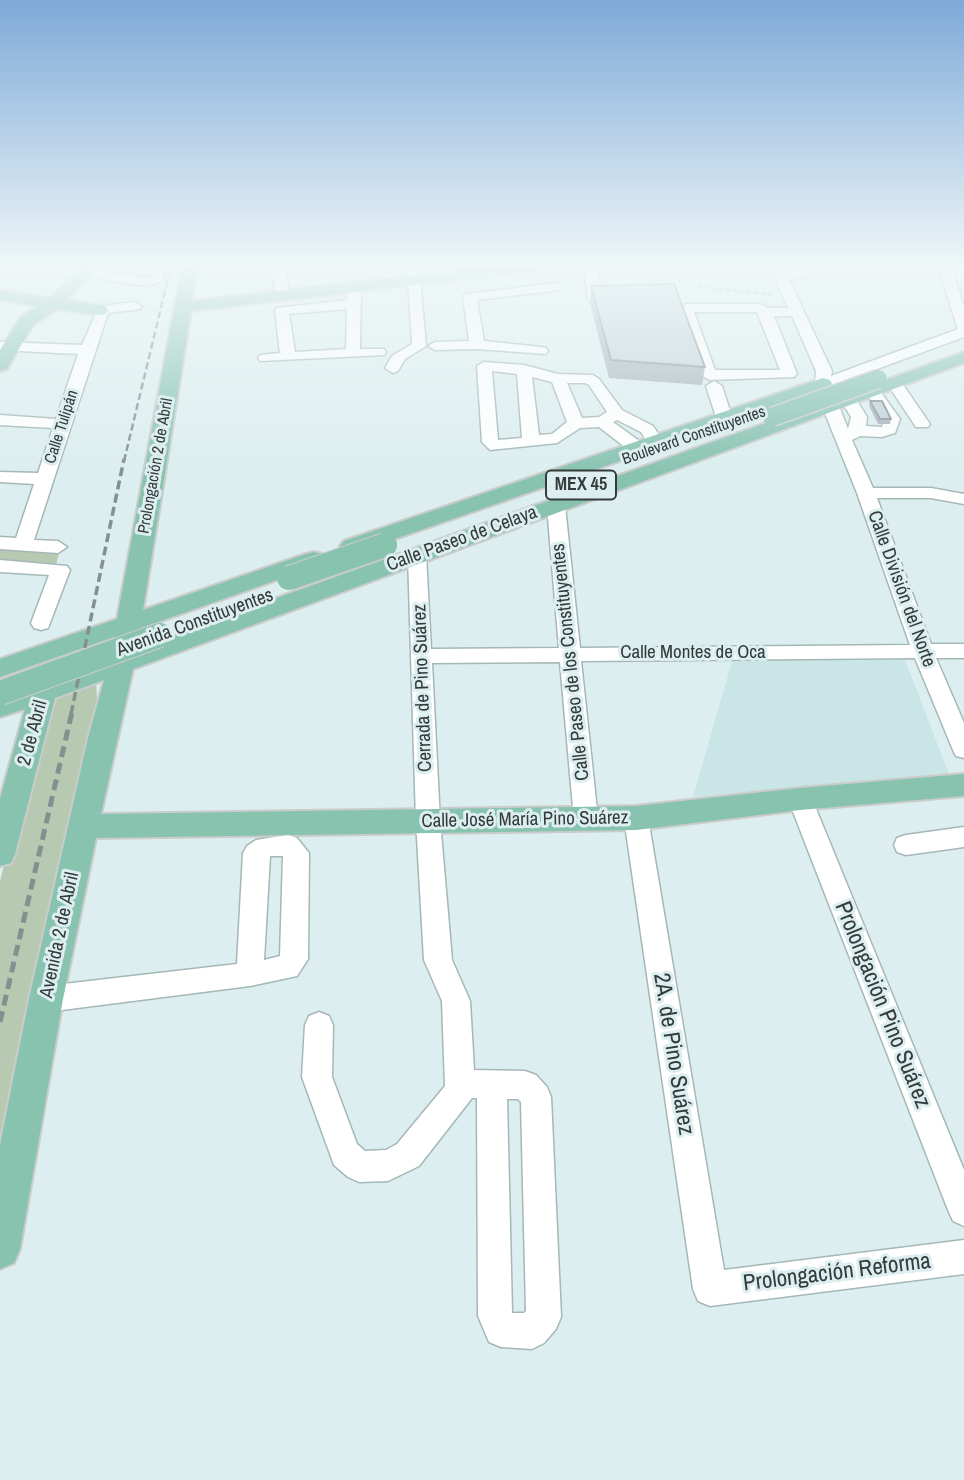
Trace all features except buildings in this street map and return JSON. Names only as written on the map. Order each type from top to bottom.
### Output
[{"type":"main road","name":"Prolongación 2 de Abril","points":[[130,624],[178,335]]},
{"type":"main road","name":"Boulevard Constituyentes","points":[[878,381],[964,340]]},
{"type":"main road","points":[[0,365],[7,346]]},
{"type":"main road","name":"Boulevard Constituyentes","points":[[385,550],[964,349]]},
{"type":"main road","name":"Calle Paseo de Celaya","points":[[0,668],[130,624],[163,629],[338,584],[385,550],[646,444],[724,417],[832,405],[878,381],[964,357]]},
{"type":"main road","name":"Calle Paseo de Celaya","points":[[0,708],[122,663],[163,629],[319,557],[385,550],[417,555],[556,506],[774,413],[818,385]]},
{"type":"main road","name":"Avenida Constituyentes","points":[[0,693],[163,629],[385,550]]},
{"type":"main road","name":"Avenida 2 de Abril","points":[[0,1249],[46,999],[102,738],[130,624]]},
{"type":"main road","name":"Avenida Constituyentes","points":[[0,680],[163,629]]},
{"type":"main road","name":"2 de Abril","points":[[0,855],[43,693],[51,650]]},
{"type":"main road","name":"Calle José María Pino Suárez","points":[[84,826],[636,818],[800,799],[964,785]]},
{"type":"street","name":"Calle Tulipán","points":[[23,545],[93,335]]},
{"type":"street","points":[[285,335],[288,357]]},
{"type":"street","points":[[353,335],[353,353]]},
{"type":"street","points":[[393,368],[399,356],[419,346],[418,335]]},
{"type":"street","points":[[476,335],[477,345]]},
{"type":"street","points":[[696,335],[724,417]]},
{"type":"street","points":[[712,380],[789,374],[774,335]]},
{"type":"street","points":[[798,335],[811,371],[832,405],[859,417],[846,433]]},
{"type":"street","name":"Calle Paseo de Celaya","points":[[818,385],[956,335]]},
{"type":"street","points":[[435,346],[477,345],[541,351]]},
{"type":"street","points":[[7,346],[87,350]]},
{"type":"street","points":[[265,358],[379,352]]},
{"type":"street","points":[[610,418],[576,423],[557,438],[496,446],[490,442],[484,366],[524,370],[558,379],[588,379],[594,382],[610,418],[646,444]]},
{"type":"street","points":[[524,370],[531,442]]},
{"type":"street","points":[[558,379],[576,423]]},
{"type":"street","points":[[712,380],[849,386],[878,381]]},
{"type":"street","points":[[878,381],[922,424]]},
{"type":"street","points":[[846,433],[882,432],[892,425],[892,419],[882,401],[878,381]]},
{"type":"street","name":"Calle División del Norte","points":[[832,405],[846,433],[923,652],[964,750]]},
{"type":"street","points":[[0,420],[64,424]]},
{"type":"street","points":[[0,477],[45,480]]},
{"type":"street","points":[[866,493],[930,493],[964,499]]},
{"type":"street","name":"Calle Paseo de los Constituyentes","points":[[556,506],[586,819]]},
{"type":"street","points":[[0,543],[58,547]]},
{"type":"street","name":"Cerrada de Pino Suárez","points":[[417,555],[428,821],[438,960],[456,1001],[460,1084]]},
{"type":"street","points":[[319,557],[329,558],[343,566],[343,578],[338,584]]},
{"type":"street","points":[[0,566],[60,570],[41,623]]},
{"type":"street","name":"Calle Montes de Oca","points":[[423,656],[964,652]]},
{"type":"street","name":"Prolongación Pino Suárez","points":[[800,799],[964,1210]]},
{"type":"street","name":"2A. de Pino Suárez","points":[[636,818],[709,1289]]},
{"type":"street","points":[[906,845],[964,837]]},
{"type":"street","points":[[46,999],[250,974]]},
{"type":"street","points":[[320,1025],[317,1077],[345,1154],[359,1166],[388,1165],[408,1154],[460,1091],[460,1084],[525,1085],[536,1097],[544,1317],[532,1331],[501,1330],[495,1316],[492,1086]]},
{"type":"street","name":"Prolongación Reforma","points":[[709,1289],[964,1257]]},
{"type":"shaded area","points":[[733,658],[905,660],[949,774],[693,797]]},
{"type":"green space","points":[[0,548],[59,553],[56,565],[0,560]]},
{"type":"green space","points":[[96,681],[97,698],[0,1147],[0,881],[46,700]]},
{"type":"railway","points":[[124,461],[154,335]]},
{"type":"railway","points":[[71,714],[124,459]]},
{"type":"railway","points":[[0,1022],[72,712]]}]
